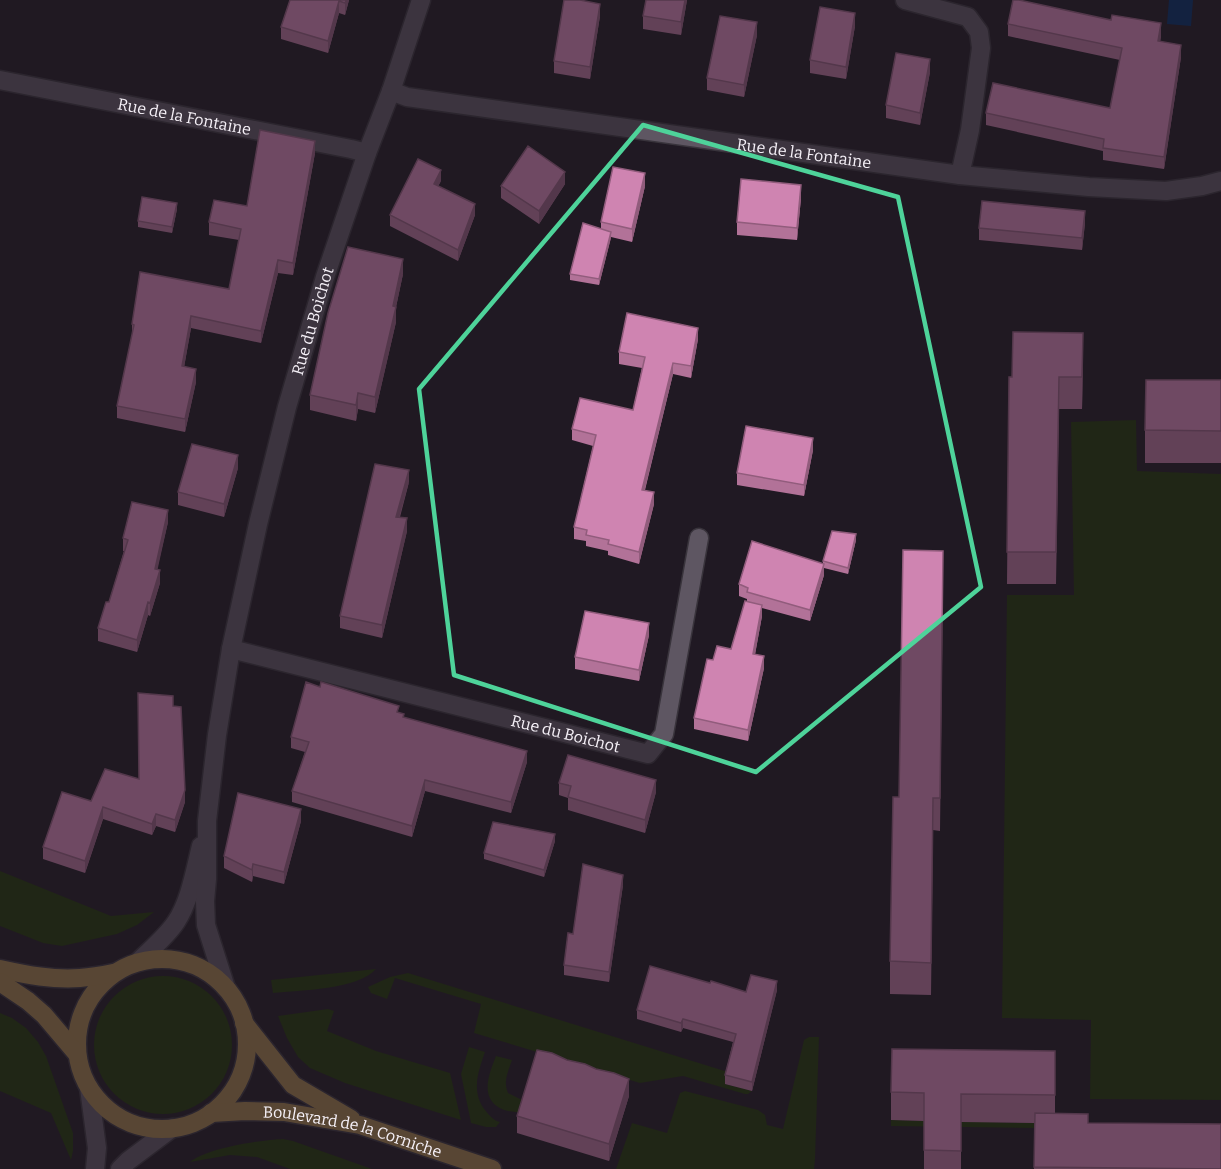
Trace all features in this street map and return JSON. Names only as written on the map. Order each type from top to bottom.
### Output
[{"type":"main road","points":[[161,958],[185,962],[207,972],[226,988],[236,1002],[247,1037],[244,1066],[231,1093],[222,1104],[199,1120],[172,1128],[144,1127],[119,1117],[97,1099],[89,1088],[83,1078],[77,1054],[78,1028],[87,1002],[95,991],[115,973],[138,962],[161,958]]},
{"type":"main road","points":[[0,969],[58,979],[115,973]]},
{"type":"main road","points":[[0,982],[44,1014],[77,1054]]},
{"type":"main road","points":[[244,1023],[293,1085],[360,1125]]},
{"type":"main road","name":"Boulevard de la Corniche","points":[[211,1113],[284,1112],[360,1125],[492,1169]]},
{"type":"street","name":"Rue du Boichot","points":[[226,988],[206,925],[205,902],[207,821],[217,735],[231,649],[258,524],[290,396],[324,277],[391,92],[421,0]]},
{"type":"street","points":[[905,0],[968,17],[979,32],[981,48],[970,130],[960,176]]},
{"type":"street","name":"Rue de la Fontaine","points":[[0,80],[367,153]]},
{"type":"street","name":"Rue de la Fontaine","points":[[391,92],[407,98],[960,176],[1166,191],[1221,181]]},
{"type":"street","name":"Rue du Boichot","points":[[231,649],[648,754],[664,734],[699,538]]},
{"type":"street","name":"Rue du Boichot","points":[[138,962],[176,923],[182,910],[207,821]]},
{"type":"street","points":[[89,1088],[97,1148],[95,1169]]},
{"type":"street","points":[[120,1169],[172,1128]]},
{"type":"highlighted area","points":[[643,125],[898,197],[981,587],[756,772],[454,675],[419,389]]},
{"type":"green space","points":[[1136,420],[1137,471],[1221,474],[1221,1100],[1090,1099],[1091,1020],[1002,1018],[1007,595],[1074,595],[1071,422]]},
{"type":"green space","points":[[0,871],[111,916],[154,912],[137,925],[117,934],[62,946],[43,943],[0,926]]},
{"type":"green space","points":[[376,969],[367,976],[342,985],[273,993],[271,980]]},
{"type":"green space","points":[[408,973],[728,1072],[725,1084],[752,1091],[745,1094],[683,1076],[640,1083],[474,1033],[481,1004],[395,978],[387,999],[371,993],[368,987],[390,977]]},
{"type":"green space","points":[[163,976],[189,981],[212,996],[227,1019],[232,1045],[227,1071],[212,1094],[189,1109],[163,1114],[137,1109],[114,1094],[99,1071],[94,1045],[99,1019],[114,996],[137,981]]},
{"type":"green space","points":[[328,1009],[334,1011],[327,1031],[376,1051],[450,1073],[461,1120],[345,1083],[310,1068],[298,1057],[278,1016]]},
{"type":"green space","points":[[0,1013],[26,1028],[46,1056],[73,1133],[71,1160],[51,1113],[0,1091]]},
{"type":"green space","points":[[809,1037],[819,1037],[814,1169],[616,1169],[632,1123],[667,1133],[680,1093],[685,1091],[758,1110],[765,1115],[767,1125],[783,1129],[804,1040]]},
{"type":"green space","points":[[469,1047],[485,1052],[478,1074],[478,1096],[485,1110],[493,1119],[500,1122],[496,1127],[471,1123],[461,1074]]},
{"type":"green space","points":[[496,1056],[512,1060],[507,1076],[507,1089],[508,1093],[526,1102],[523,1113],[504,1110],[491,1100],[488,1086]]},
{"type":"green space","points":[[891,1120],[1035,1123],[1035,1128],[891,1126]]},
{"type":"green space","points":[[283,1139],[372,1169],[290,1169],[257,1157],[230,1155],[190,1162],[221,1149]]},
{"type":"water","points":[[1169,0],[1193,0],[1191,26],[1167,24]]},
{"type":"building","points":[[290,0],[346,0],[345,3],[339,1],[328,41],[281,27]]},
{"type":"building","points":[[564,0],[600,4],[590,67],[554,61]]},
{"type":"building","points":[[646,0],[685,0],[681,22],[643,16]]},
{"type":"building","points":[[1013,0],[1111,20],[1112,15],[1161,23],[1158,41],[1181,45],[1164,157],[1103,148],[1104,139],[986,113],[993,83],[1110,108],[1122,48],[1008,24]]},
{"type":"building","points":[[820,7],[855,13],[846,67],[810,60]]},
{"type":"building","points":[[720,16],[757,22],[744,85],[707,78]]},
{"type":"building","points":[[896,53],[930,59],[920,113],[886,105]]},
{"type":"building","points":[[260,130],[315,141],[293,263],[278,260],[261,331],[191,316],[182,366],[196,369],[185,419],[117,406],[134,325],[132,324],[140,272],[229,289],[241,229],[209,222],[214,200],[247,206]]},
{"type":"building","points":[[528,146],[565,172],[539,211],[501,186]]},
{"type":"building","points":[[418,159],[441,170],[434,184],[475,204],[458,250],[390,215]]},
{"type":"building","points":[[613,167],[645,173],[632,229],[601,222]]},
{"type":"building","points":[[741,179],[801,185],[797,228],[737,222]]},
{"type":"building","points":[[142,197],[177,203],[172,227],[138,221]]},
{"type":"building","points":[[982,201],[1085,211],[1082,238],[979,228]]},
{"type":"building","points":[[583,223],[611,232],[599,279],[570,274]]},
{"type":"building","points":[[348,247],[403,259],[393,306],[396,307],[375,397],[358,393],[356,405],[310,395],[328,313]]},
{"type":"building","points":[[627,313],[698,328],[691,366],[673,363],[642,490],[654,492],[639,552],[608,544],[609,540],[586,535],[587,530],[574,527],[596,435],[572,429],[580,398],[633,410],[645,357],[619,352]]},
{"type":"building","points":[[1013,332],[1083,333],[1082,377],[1059,377],[1056,552],[1007,552],[1009,377],[1012,377]]},
{"type":"building","points":[[1146,380],[1221,380],[1221,431],[1145,430]]},
{"type":"building","points":[[746,426],[813,438],[804,485],[737,473]]},
{"type":"building","points":[[192,444],[238,455],[224,504],[178,492]]},
{"type":"building","points":[[375,464],[409,470],[396,517],[407,518],[382,625],[340,616]]},
{"type":"building","points":[[132,502],[168,510],[155,569],[160,570],[137,640],[98,628],[106,602],[109,602],[128,540],[123,538]]},
{"type":"building","points":[[832,531],[856,534],[848,568],[823,561]]},
{"type":"building","points":[[752,541],[824,564],[810,610],[747,592],[748,588],[739,584]]},
{"type":"building","points":[[903,550],[943,551],[940,798],[933,798],[931,963],[890,961],[893,797],[899,797]]},
{"type":"building","points":[[745,601],[762,605],[753,654],[764,656],[748,730],[694,718],[707,659],[713,660],[717,646],[731,649]]},
{"type":"building","points":[[585,611],[649,623],[639,670],[575,657]]},
{"type":"building","points":[[306,682],[320,687],[321,682],[399,706],[397,712],[404,714],[403,717],[527,751],[511,802],[425,780],[412,826],[292,791],[309,742],[291,737]]},
{"type":"building","points":[[138,693],[173,696],[173,706],[181,707],[185,790],[175,820],[156,814],[152,824],[103,807],[85,861],[43,847],[62,792],[91,801],[105,769],[139,779]]},
{"type":"building","points":[[568,755],[656,780],[645,820],[568,797],[571,786],[559,783]]},
{"type":"building","points":[[238,793],[301,809],[284,872],[253,864],[252,870],[224,856]]},
{"type":"building","points":[[493,822],[555,834],[544,870],[484,853]]},
{"type":"building","points":[[583,864],[623,875],[609,972],[564,965],[568,933],[573,934]]},
{"type":"building","points":[[650,966],[746,992],[751,975],[777,981],[752,1082],[725,1075],[736,1034],[683,1019],[681,1023],[637,1010]]},
{"type":"building","points":[[892,1049],[1055,1051],[1055,1095],[961,1094],[961,1151],[924,1150],[924,1093],[891,1092]]},
{"type":"building","points":[[537,1050],[629,1079],[609,1144],[517,1116]]},
{"type":"building","points":[[1035,1113],[1088,1114],[1088,1123],[1221,1124],[1221,1169],[1034,1167]]}]
